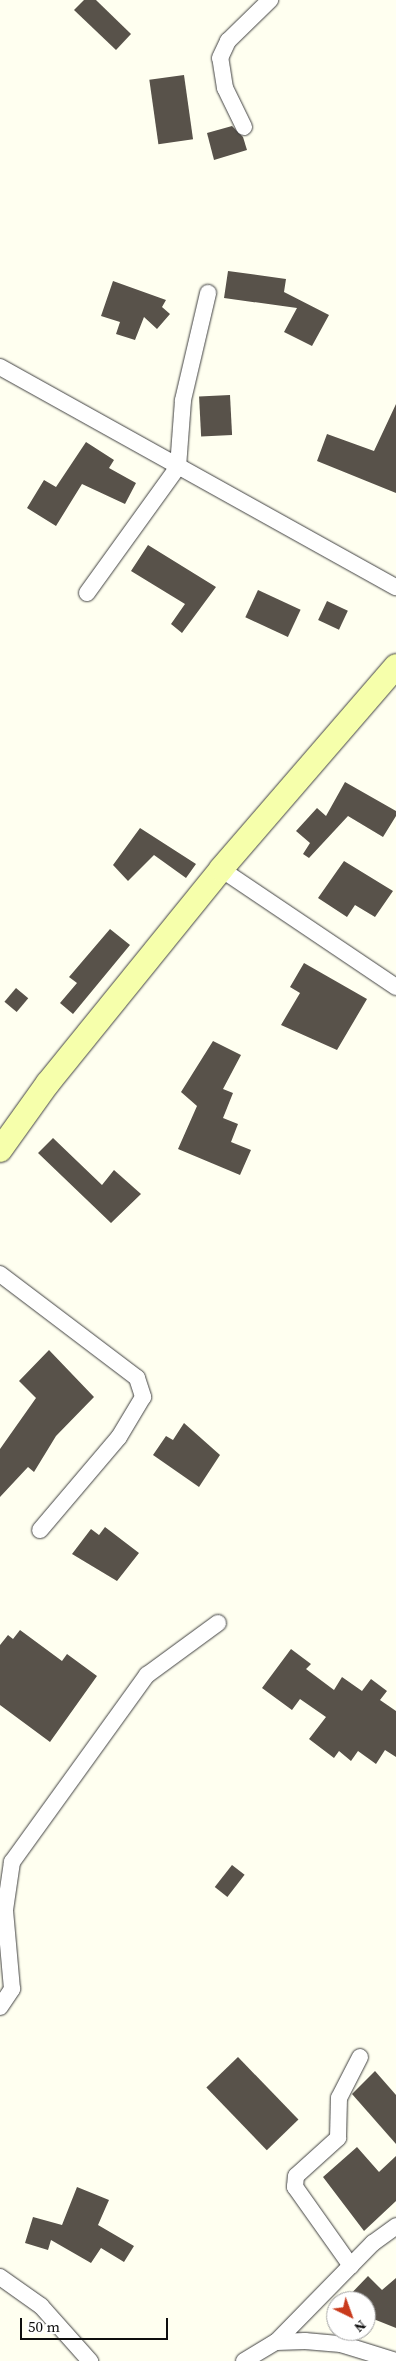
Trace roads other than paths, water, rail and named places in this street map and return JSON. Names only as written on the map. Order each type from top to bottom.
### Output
[{"type":"street","points":[[244,127],[224,88],[220,58],[228,42],[270,0]]},
{"type":"street","points":[[87,593],[178,467],[183,400],[208,293]]},
{"type":"street","points":[[0,366],[178,467],[396,586]]},
{"type":"street","points":[[0,1150],[221,869],[396,666]]},
{"type":"street","points":[[221,869],[396,987]]},
{"type":"street","points":[[0,1274],[137,1378],[144,1396],[119,1437],[40,1530]]},
{"type":"street","points":[[0,2007],[12,1989],[5,1910],[12,1862],[147,1675],[218,1623]]},
{"type":"street","points":[[351,2266],[295,2187],[296,2176],[338,2138],[339,2098],[360,2057]]},
{"type":"street","points":[[244,2361],[276,2342],[351,2266],[396,2226]]},
{"type":"street","points":[[6,2280],[71,2335],[90,2361]]},
{"type":"street","points":[[276,2342],[341,2344],[396,2361]]}]
